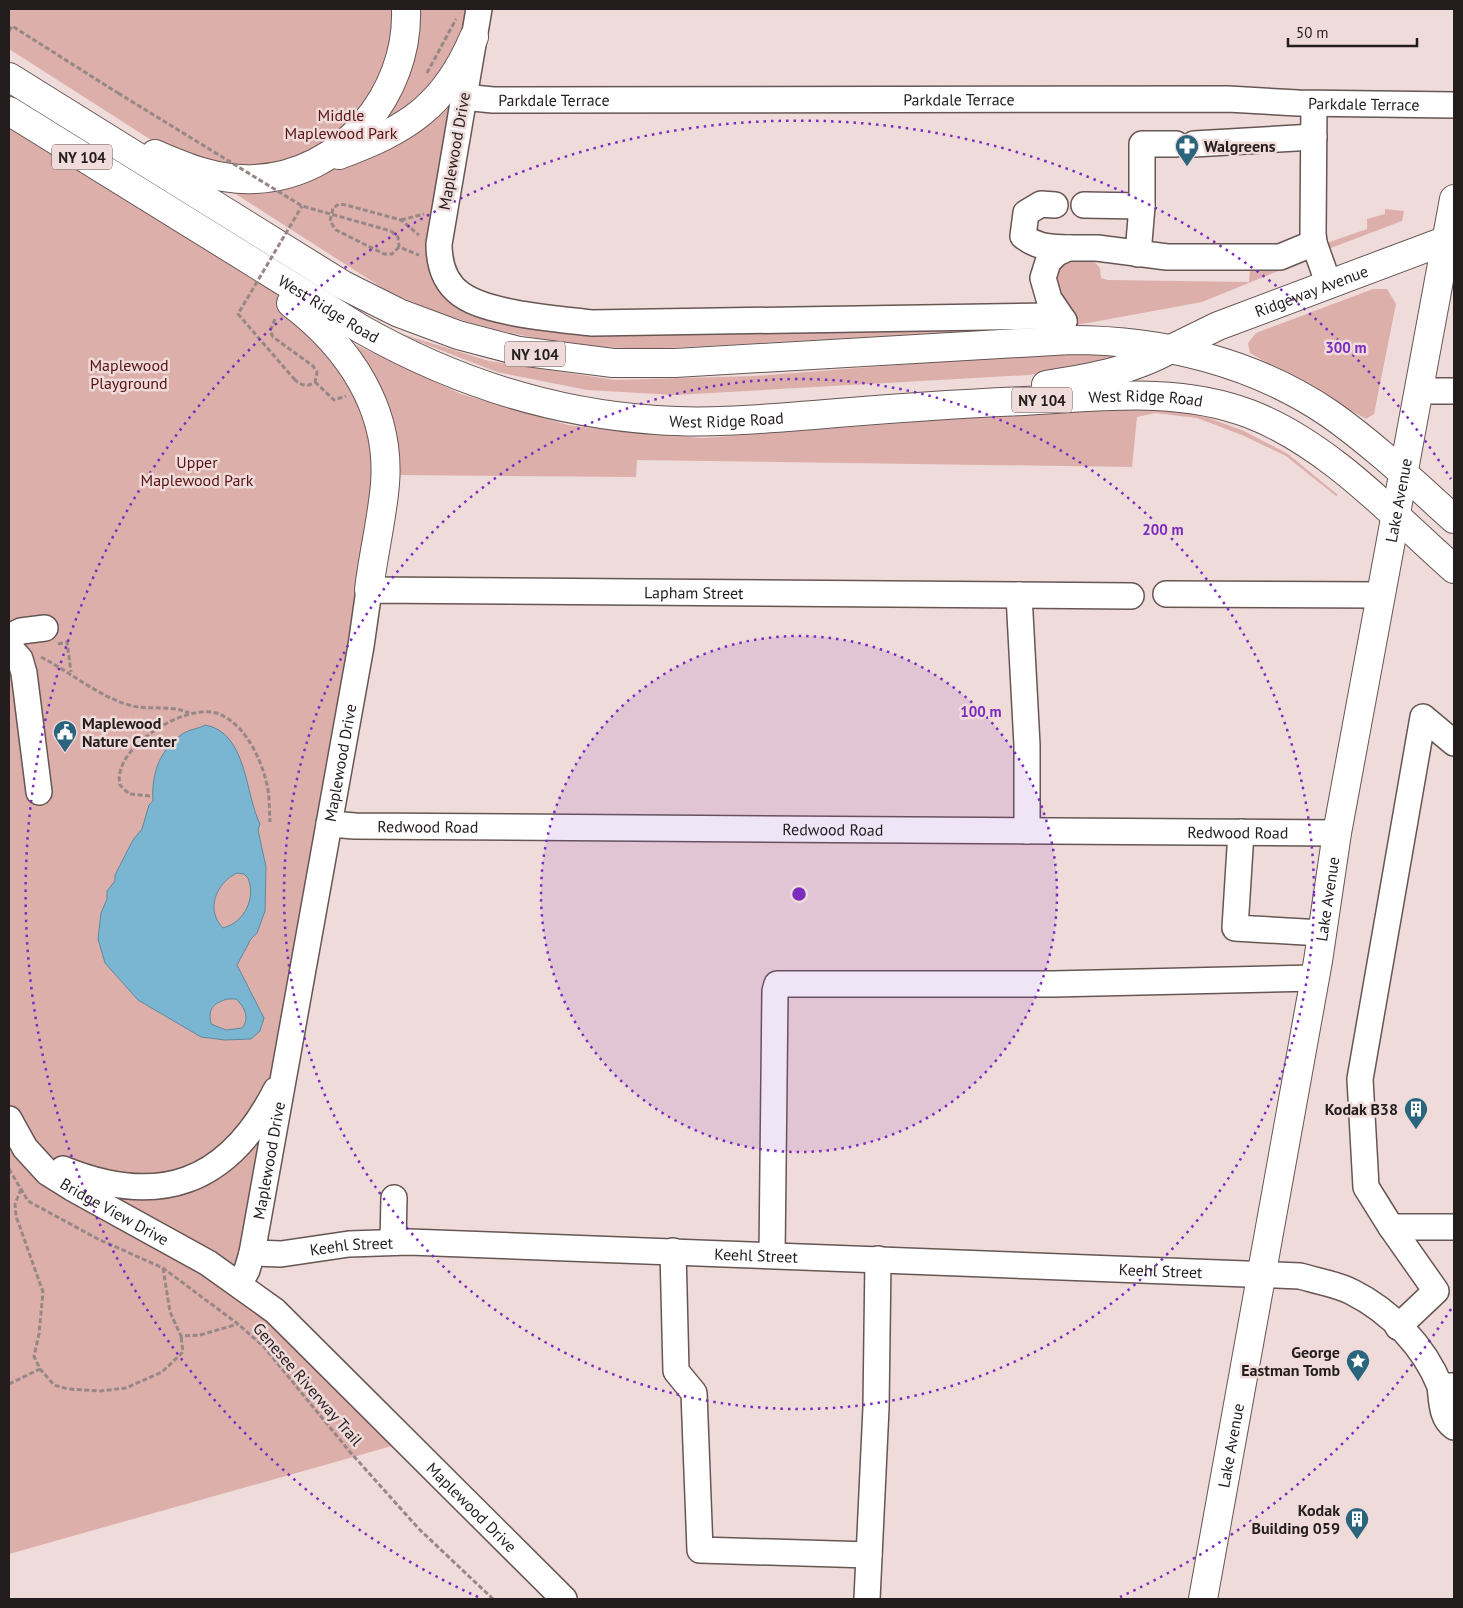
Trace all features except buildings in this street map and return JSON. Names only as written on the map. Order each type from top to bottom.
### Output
[{"type":"main road","points":[[299,171],[324,158],[346,142],[366,124],[380,105],[392,82],[401,58],[405,39],[406,9]]},
{"type":"main road","points":[[34,92],[134,144],[198,171],[220,177],[254,180],[299,171],[382,139],[407,124],[429,105],[448,82],[474,37]]},
{"type":"main road","name":"NY 104","points":[[9,77],[34,92]]},
{"type":"main road","name":"West Ridge Road","points":[[34,92],[259,234],[371,300],[429,325],[503,347],[580,360],[643,364],[1049,341],[1103,341],[1171,349],[1239,368],[1305,398],[1352,430],[1454,519]]},
{"type":"main road","name":"West Ridge Road","points":[[13,114],[388,344],[451,374],[534,401],[625,418],[687,422],[750,420],[904,408],[1144,395],[1208,401],[1256,416],[1300,438],[1334,463],[1454,570]]},
{"type":"main road","points":[[147,197],[319,326],[341,349],[361,378],[380,425],[386,470],[369,590]]},
{"type":"main road","name":"Lake Avenue","points":[[1203,1599],[1322,933],[1337,833],[1403,474],[1450,239],[1454,199]]},
{"type":"main road","name":"Ridgeway Avenue","points":[[904,408],[1123,371],[1142,364],[1218,326],[1450,239]]},
{"type":"main road","points":[[1064,321],[1081,333],[1103,341]]},
{"type":"street","name":"Maplewood Drive","points":[[479,9],[439,244],[442,269],[456,290],[473,302],[489,308],[538,317],[592,323],[1048,316],[1064,321]]},
{"type":"street","name":"Parkdale Terrace","points":[[463,97],[493,100],[1228,99],[1314,104],[1454,105]]},
{"type":"street","points":[[1314,104],[1314,243],[1329,285]]},
{"type":"street","points":[[1138,254],[1142,206],[1142,144],[1314,138]]},
{"type":"street","points":[[1055,205],[1041,204],[1026,213],[1024,236],[1034,244],[1044,247],[1097,248],[1167,257],[1280,257],[1314,243]]},
{"type":"street","points":[[1084,205],[1142,206]]},
{"type":"street","points":[[1064,321],[1049,298],[1043,278],[1048,262],[1057,253],[1068,248]]},
{"type":"street","points":[[1419,391],[1454,391]]},
{"type":"street","name":"Maplewood Drive","points":[[369,590],[252,1253],[247,1270],[239,1284],[295,1330],[564,1599]]},
{"type":"street","name":"Lapham Street","points":[[369,590],[1131,596]]},
{"type":"street","points":[[1166,594],[1381,595]]},
{"type":"street","points":[[1019,595],[1027,745],[1027,831]]},
{"type":"street","points":[[39,792],[24,673],[20,659],[11,646],[21,631],[47,636]]},
{"type":"street","points":[[1398,1326],[1436,1291],[1391,1227],[1366,1187],[1360,1079],[1423,717],[1454,743]]},
{"type":"street","name":"Redwood Road","points":[[329,824],[375,827],[1337,833]]},
{"type":"street","points":[[1240,832],[1235,928],[1322,933]]},
{"type":"street","points":[[772,1255],[775,991],[777,984],[1053,984],[1314,978]]},
{"type":"street","points":[[25,1148],[57,1167],[110,1185],[150,1189],[184,1182],[217,1164],[244,1140],[267,1107],[286,1068]]},
{"type":"street","name":"Bridge View Drive","points":[[9,1118],[25,1148],[39,1164],[59,1181],[172,1242],[239,1284]]},
{"type":"street","points":[[392,1242],[394,1198]]},
{"type":"street","points":[[1391,1227],[1454,1227]]},
{"type":"street","name":"Keehl Street","points":[[252,1253],[281,1254],[333,1245],[392,1242],[673,1251],[1300,1276],[1351,1291],[1391,1316],[1417,1346],[1447,1386]]},
{"type":"street","points":[[673,1251],[676,1372],[694,1393],[700,1550],[869,1555]]},
{"type":"street","points":[[867,1599],[876,1408],[878,1259]]},
{"type":"street","points":[[1447,1386],[1443,1412],[1448,1423],[1454,1427]]},
{"type":"path","points":[[9,31],[12,26],[302,206],[391,231],[398,237],[399,247]]},
{"type":"path","points":[[399,247],[392,254],[384,254],[336,230],[330,221],[333,208],[339,204],[401,220],[424,239]]},
{"type":"path","points":[[302,206],[238,314],[295,380],[306,386],[315,382]]},
{"type":"path","points":[[401,220],[428,212]]},
{"type":"path","points":[[399,247],[418,255]]},
{"type":"path","points":[[275,319],[270,328],[271,334],[313,366],[317,372],[315,382]]},
{"type":"path","points":[[315,382],[334,400],[346,396]]},
{"type":"path","points":[[47,636],[67,642],[71,673]]},
{"type":"path","points":[[11,646],[19,649],[24,648],[114,699],[130,706],[175,709],[190,714]]},
{"type":"path","points":[[150,796],[137,796],[124,790],[118,779],[122,764],[137,746],[161,726],[190,714],[218,713],[238,727],[261,766],[267,782],[270,822]]},
{"type":"path","name":"Genesee Riverway Trail","points":[[9,1169],[28,1201],[98,1239],[162,1268],[238,1324],[264,1348],[350,1452],[419,1528],[493,1599]]},
{"type":"path","points":[[21,1188],[15,1204],[16,1216],[43,1292],[39,1334],[34,1356],[40,1370],[54,1385],[68,1389],[100,1391],[126,1388],[162,1372],[177,1360],[183,1352],[180,1336],[170,1312],[162,1268]]},
{"type":"path","points":[[180,1336],[200,1335],[238,1324]]},
{"type":"path","points":[[9,1384],[40,1370]]},
{"type":"green space","name":"Middle Maplewood Park","points":[[9,9],[479,9],[440,237],[467,310],[1050,327],[650,349],[582,345],[548,340],[514,334],[448,315],[384,289],[9,49]]},
{"type":"green space","name":"Upper Maplewood Park","points":[[9,111],[171,214],[297,308],[327,333],[385,454],[239,1284],[406,1442],[9,1554]]},
{"type":"green space","points":[[1385,209],[1404,211],[1402,221],[1328,249],[1324,244],[1367,229],[1367,219],[1385,214]]},
{"type":"green space","points":[[1089,255],[1100,268],[1101,278],[1108,280],[1249,282],[1250,270],[1288,267],[1202,302],[1077,325],[1059,303],[1053,262]]},
{"type":"green space","points":[[1373,289],[1387,289],[1396,304],[1374,414],[1366,419],[1250,353],[1248,343],[1256,333]]},
{"type":"green space","points":[[386,329],[489,361],[615,380],[755,376],[1053,353],[1125,353],[1075,368],[1029,375],[675,395],[587,390],[497,372]]},
{"type":"green space","points":[[356,345],[461,394],[568,425],[622,432],[703,438],[904,423],[989,414],[1165,408],[1198,414],[1244,431],[1288,454],[1338,495],[1336,496],[1286,456],[1242,435],[1197,418],[1155,413],[1137,417],[1132,467],[637,460],[636,477],[396,475],[393,428],[380,386]]},
{"type":"water","points":[[203,726],[219,730],[229,739],[237,751],[260,824],[258,830],[266,867],[265,911],[257,933],[251,939],[237,965],[264,1018],[260,1031],[251,1039],[225,1040],[201,1037],[138,1000],[105,963],[98,939],[101,913],[107,899],[107,891],[115,881],[115,875],[133,840],[142,829],[149,805],[153,801],[154,781],[159,762],[163,754],[176,739],[186,732]],"holes":[[[237,873],[244,874],[248,878],[251,893],[249,901],[243,915],[231,925],[223,928],[215,913],[215,898],[223,883]],[[227,999],[236,999],[244,1009],[246,1021],[242,1028],[226,1030],[211,1024],[210,1014],[212,1008]]]},
{"type":"place","name":"Walgreens","points":[[1187,167]]},
{"type":"place","name":"Maplewood Nature Center","points":[[65,753]]},
{"type":"place","name":"Kodak B38","points":[[1416,1130]]},
{"type":"place","name":"George Eastman Tomb","points":[[1358,1382]]},
{"type":"place","name":"Kodak Building 059","points":[[1357,1540]]},
{"type":"park label","name":"Maplewood Playground","points":[[129,374]]}]
